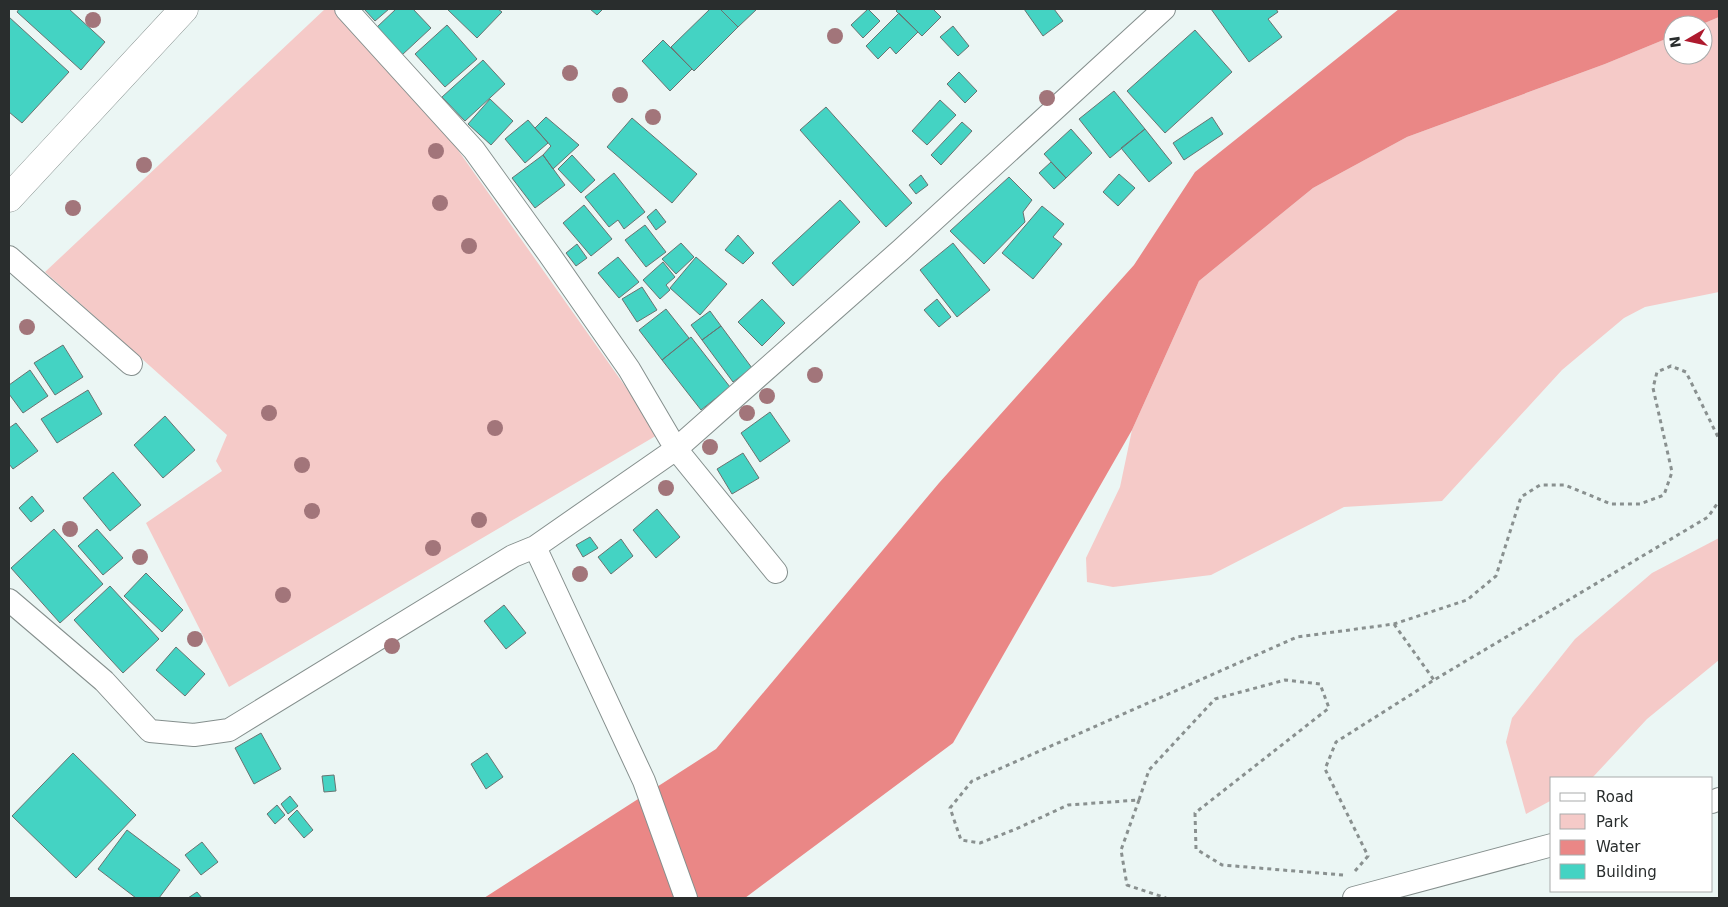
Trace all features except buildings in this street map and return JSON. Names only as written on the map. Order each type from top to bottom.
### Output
[{"type":"main road","points":[[9,198],[184,9]]},
{"type":"street","points":[[346,9],[474,150],[549,254],[628,369],[676,449],[776,572]]},
{"type":"street","points":[[9,600],[104,681],[150,732],[194,735],[229,730],[513,556],[535,547],[676,449],[902,250],[1164,9]]},
{"type":"street","points":[[9,257],[131,364]]},
{"type":"street","points":[[535,547],[644,781],[686,898]]},
{"type":"street","points":[[1354,898],[1550,846]]},
{"type":"path","points":[[1139,800],[1068,805],[980,843],[960,840],[950,808],[972,781],[1297,637],[1394,624],[1467,600],[1496,576],[1521,497],[1540,485],[1565,484],[1611,504],[1640,504],[1664,495],[1672,472],[1653,388],[1657,372],[1671,366],[1686,372],[1719,439]]},
{"type":"path","points":[[1166,898],[1127,884],[1122,850],[1149,770],[1215,699],[1285,680],[1320,684],[1328,708],[1195,812],[1196,850],[1222,864],[1351,875],[1368,856],[1325,769],[1336,742],[1434,680],[1708,517],[1719,501]]},
{"type":"path","points":[[1394,624],[1434,680]]},
{"type":"green space","points":[[325,9],[338,9],[436,119],[659,434],[229,687],[146,523],[222,471],[216,461],[227,435],[45,272]]},
{"type":"green space","points":[[1719,17],[1719,292],[1645,307],[1624,318],[1562,370],[1442,501],[1344,507],[1211,575],[1113,587],[1087,582],[1086,558],[1120,487],[1132,430],[1199,281],[1313,188],[1407,137],[1605,64],[1663,40],[1663,65],[1713,65],[1713,20]]},
{"type":"green space","points":[[1719,538],[1719,660],[1647,719],[1593,777],[1550,777],[1550,801],[1526,814],[1506,742],[1512,718],[1575,639],[1652,573]]},
{"type":"water","points":[[1399,9],[1719,9],[1719,17],[1713,20],[1713,15],[1663,15],[1663,40],[1605,64],[1407,137],[1313,188],[1199,281],[1132,430],[953,743],[745,898],[484,898],[716,749],[939,483],[1134,265],[1195,172]]}]
